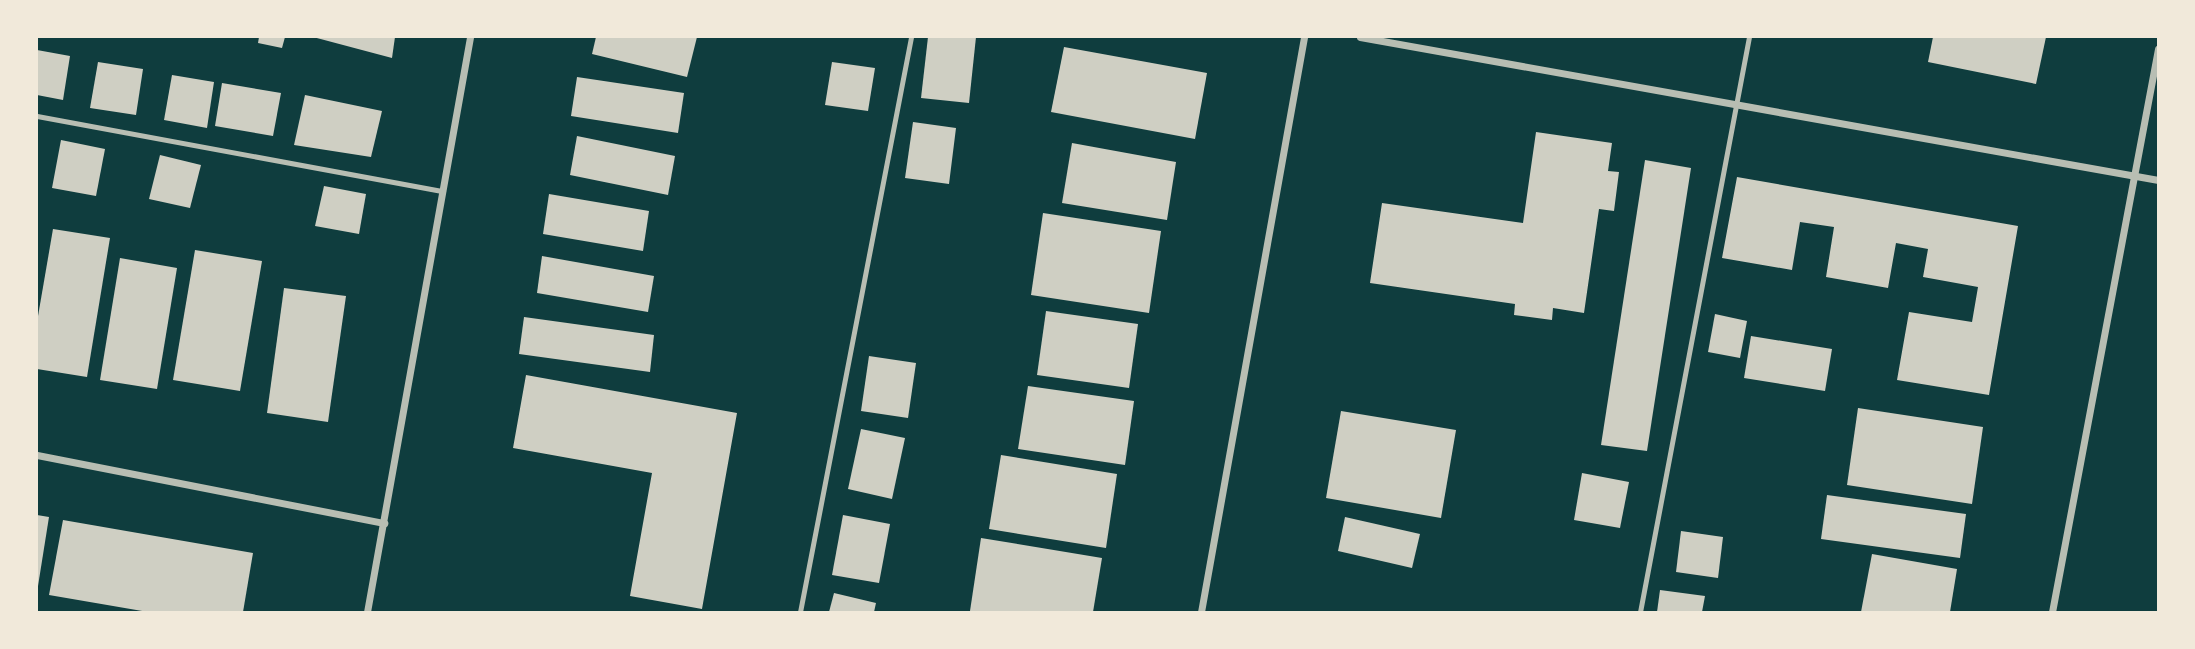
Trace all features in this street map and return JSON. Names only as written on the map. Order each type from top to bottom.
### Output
[{"type":"street","points":[[367,612],[470,37]]},
{"type":"street","points":[[1201,612],[1304,37]]},
{"type":"street","points":[[1360,37],[2158,180]]},
{"type":"street","points":[[2052,612],[2158,49]]},
{"type":"street","points":[[37,455],[384,523]]},
{"type":"lane","points":[[800,612],[911,37]]},
{"type":"lane","points":[[1640,612],[1749,37]]},
{"type":"lane","points":[[37,116],[443,191]]},
{"type":"building","points":[[259,37],[285,37],[282,48],[258,43]]},
{"type":"building","points":[[313,37],[395,37],[392,58]]},
{"type":"building","points":[[596,37],[697,37],[687,77],[592,54]]},
{"type":"building","points":[[928,37],[976,37],[969,103],[921,98]]},
{"type":"building","points":[[1933,37],[2046,37],[2036,84],[1928,62]]},
{"type":"building","points":[[1064,47],[1207,73],[1195,139],[1051,112]]},
{"type":"building","points":[[37,50],[70,56],[63,100],[37,95]]},
{"type":"building","points":[[98,62],[143,69],[136,115],[90,108]]},
{"type":"building","points":[[832,62],[875,68],[868,111],[825,105]]},
{"type":"building","points":[[172,75],[214,82],[207,128],[164,120]]},
{"type":"building","points":[[577,77],[684,93],[678,133],[571,116]]},
{"type":"building","points":[[222,83],[281,93],[273,136],[215,126]]},
{"type":"building","points":[[305,95],[382,111],[371,157],[294,145]]},
{"type":"building","points":[[913,122],[956,128],[949,184],[905,178]]},
{"type":"building","points":[[1536,132],[1612,143],[1608,171],[1619,172],[1614,211],[1599,209],[1584,313],[1553,308],[1552,320],[1514,315],[1515,304],[1370,283],[1382,203],[1523,223]]},
{"type":"building","points":[[577,136],[675,156],[668,195],[570,175]]},
{"type":"building","points":[[61,140],[105,149],[96,196],[52,188]]},
{"type":"building","points":[[1072,143],[1176,162],[1167,220],[1062,203]]},
{"type":"building","points":[[160,155],[201,165],[190,208],[149,199]]},
{"type":"building","points":[[1645,160],[1691,168],[1647,451],[1601,445]]},
{"type":"building","points":[[1737,177],[2018,226],[1989,395],[1897,380],[1909,312],[1972,322],[1978,287],[1923,277],[1928,249],[1896,243],[1888,288],[1826,277],[1834,227],[1800,222],[1792,270],[1722,258]]},
{"type":"building","points":[[324,186],[366,194],[359,234],[315,226]]},
{"type":"building","points":[[549,194],[649,211],[643,251],[543,234]]},
{"type":"building","points":[[1043,213],[1161,231],[1149,313],[1031,295]]},
{"type":"building","points":[[53,229],[110,238],[87,377],[37,369],[37,322]]},
{"type":"building","points":[[195,250],[262,261],[240,391],[173,380]]},
{"type":"building","points":[[542,256],[654,276],[648,312],[537,293]]},
{"type":"building","points":[[120,258],[177,268],[157,389],[100,380]]},
{"type":"building","points":[[284,288],[346,296],[328,422],[267,413]]},
{"type":"building","points":[[1046,311],[1138,324],[1129,388],[1037,375]]},
{"type":"building","points":[[1715,314],[1747,321],[1740,358],[1708,352]]},
{"type":"building","points":[[524,317],[654,335],[650,372],[519,354]]},
{"type":"building","points":[[1751,336],[1832,349],[1825,391],[1744,378]]},
{"type":"building","points":[[869,356],[916,363],[908,418],[861,411]]},
{"type":"building","points":[[526,375],[737,413],[702,609],[630,596],[652,473],[513,448]]},
{"type":"building","points":[[1028,386],[1134,401],[1125,465],[1018,449]]},
{"type":"building","points":[[1858,408],[1983,427],[1972,504],[1847,485]]},
{"type":"building","points":[[1341,411],[1456,430],[1441,518],[1326,498]]},
{"type":"building","points":[[861,429],[905,438],[892,499],[848,489]]},
{"type":"building","points":[[1001,455],[1117,474],[1106,548],[989,529]]},
{"type":"building","points":[[1582,473],[1629,482],[1620,528],[1574,520]]},
{"type":"building","points":[[1827,495],[1966,514],[1960,558],[1821,539]]},
{"type":"building","points":[[37,515],[49,517],[38,586],[37,586]]},
{"type":"building","points":[[843,515],[890,524],[879,583],[832,575]]},
{"type":"building","points":[[1345,517],[1420,534],[1412,568],[1338,551]]},
{"type":"building","points":[[63,520],[253,553],[243,612],[148,612],[49,595]]},
{"type":"building","points":[[1681,531],[1723,537],[1718,578],[1676,572]]},
{"type":"building","points":[[981,538],[1102,558],[1093,612],[970,611]]},
{"type":"building","points":[[1872,554],[1957,569],[1950,612],[1861,612]]},
{"type":"building","points":[[1660,590],[1705,596],[1702,612],[1657,612]]},
{"type":"building","points":[[834,593],[876,603],[874,612],[829,612]]}]
